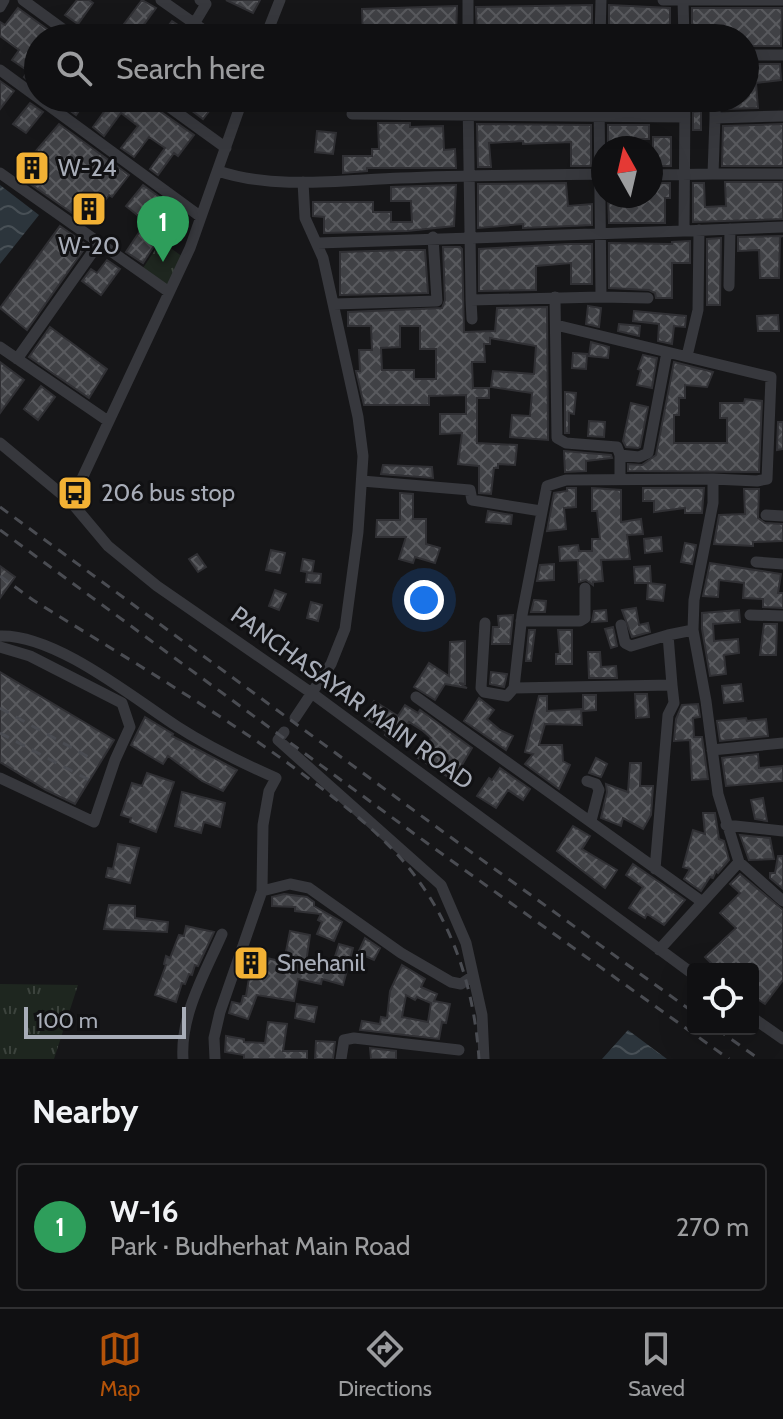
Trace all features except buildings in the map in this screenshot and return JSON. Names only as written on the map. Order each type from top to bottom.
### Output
[{"type":"street","points":[[0,7],[4,0]]},
{"type":"street","points":[[23,0],[56,24]]},
{"type":"street","points":[[161,0],[194,24],[205,1]]},
{"type":"street","points":[[468,0],[468,24]]},
{"type":"street","points":[[600,24],[601,0]]},
{"type":"street","points":[[663,0],[783,0]]},
{"type":"street","points":[[683,0],[684,24]]},
{"type":"street","points":[[270,24],[279,1]]},
{"type":"street","points":[[759,55],[783,55]]},
{"type":"street","points":[[0,70],[24,88]]},
{"type":"street","points":[[57,112],[201,217]]},
{"type":"street","points":[[176,112],[226,148]]},
{"type":"street","points":[[71,502],[169,292],[201,217],[238,112]]},
{"type":"street","points":[[684,231],[685,112]]},
{"type":"street","points":[[713,174],[715,112]]},
{"type":"street","points":[[352,114],[685,117]]},
{"type":"street","points":[[468,114],[472,319]]},
{"type":"street","points":[[599,115],[600,136]]},
{"type":"street","points":[[715,118],[783,116]]},
{"type":"street","points":[[218,171],[303,182],[469,175],[591,174]]},
{"type":"street","points":[[0,173],[169,292]]},
{"type":"street","points":[[663,175],[783,174]]},
{"type":"street","points":[[295,718],[331,664],[345,629],[358,532],[363,456],[334,304],[318,243],[310,234],[305,218],[303,182]]},
{"type":"street","points":[[600,208],[601,297]]},
{"type":"street","points":[[318,243],[783,227]]},
{"type":"street","points":[[729,286],[730,229]]},
{"type":"street","points":[[687,356],[698,310],[699,230]]},
{"type":"street","points":[[334,304],[437,301],[433,237]]},
{"type":"street","points":[[17,359],[99,243]]},
{"type":"street","points":[[555,297],[557,438],[566,443],[612,445],[619,450],[620,479]]},
{"type":"street","points":[[471,300],[648,298]]},
{"type":"street","points":[[485,623],[481,688],[484,692],[507,696],[514,688],[521,621],[547,486],[620,479],[767,479],[771,377],[556,325]]},
{"type":"street","points":[[0,347],[108,421]]},
{"type":"street","points":[[620,455],[639,457],[648,453],[667,352]]},
{"type":"street","name":"PANCHASAYAR MAIN ROAD","points":[[0,443],[71,502],[108,546],[125,561],[313,694],[687,970]]},
{"type":"street","points":[[713,479],[713,503],[694,600],[693,630],[712,750],[726,825],[739,862],[783,901]]},
{"type":"street","points":[[362,481],[470,490],[472,500],[541,511]]},
{"type":"street","points":[[766,515],[783,516]]},
{"type":"street","points":[[756,562],[783,564]]},
{"type":"street","points":[[521,621],[580,621],[586,613],[585,588]]},
{"type":"street","points":[[750,615],[783,616]]},
{"type":"street","points":[[621,625],[625,643],[631,646],[693,630]]},
{"type":"street","points":[[655,869],[668,715],[674,703],[668,635]]},
{"type":"street","points":[[0,636],[30,639],[83,665],[177,726],[230,757],[276,778],[269,791],[263,825],[262,891],[220,1012],[214,1038],[215,1059]]},
{"type":"street","points":[[0,647],[30,656],[122,703],[130,727],[94,822],[0,778]]},
{"type":"street","points":[[514,688],[672,685]]},
{"type":"street","points":[[416,697],[701,901]]},
{"type":"street","points":[[284,732],[278,740],[441,885],[466,943],[482,1015],[484,1059]]},
{"type":"street","points":[[712,750],[783,743]]},
{"type":"street","points":[[587,781],[596,784],[599,790],[591,821]]},
{"type":"street","points":[[726,825],[783,831]]},
{"type":"street","points":[[659,950],[739,862]]},
{"type":"street","points":[[262,891],[301,884],[401,953],[451,982],[461,984],[473,976]]},
{"type":"street","points":[[183,1059],[183,1036],[190,1008],[222,934]]},
{"type":"street","points":[[759,1022],[783,1039]]},
{"type":"street","points":[[341,1059],[344,1040],[354,1038],[459,1050]]},
{"type":"green space","points":[[161,241],[183,257],[168,288],[143,268]]},
{"type":"green space","points":[[0,984],[78,985],[54,1059],[0,1059]]},
{"type":"water","points":[[0,185],[39,215],[0,264]]},
{"type":"water","points":[[628,1030],[667,1059],[602,1059]]},
{"type":"railway","points":[[0,507],[687,1008]]},
{"type":"railway","points":[[0,530],[431,846],[729,1059]]},
{"type":"railway","points":[[0,576],[271,751],[384,840],[411,870],[446,927],[469,991],[479,1059]]},
{"type":"railway","points":[[0,708],[92,759]]},
{"type":"railway","points":[[0,733],[89,780]]},
{"type":"railway","points":[[725,1035],[759,1059]]},
{"type":"place","name":"W-24","points":[[32,168]]},
{"type":"place","name":"W-20","points":[[89,209]]},
{"type":"place","name":"W-16","points":[[163,262]]},
{"type":"place","name":"206 bus stop","points":[[75,493]]},
{"type":"place","name":"Snehanil","points":[[251,963]]}]
